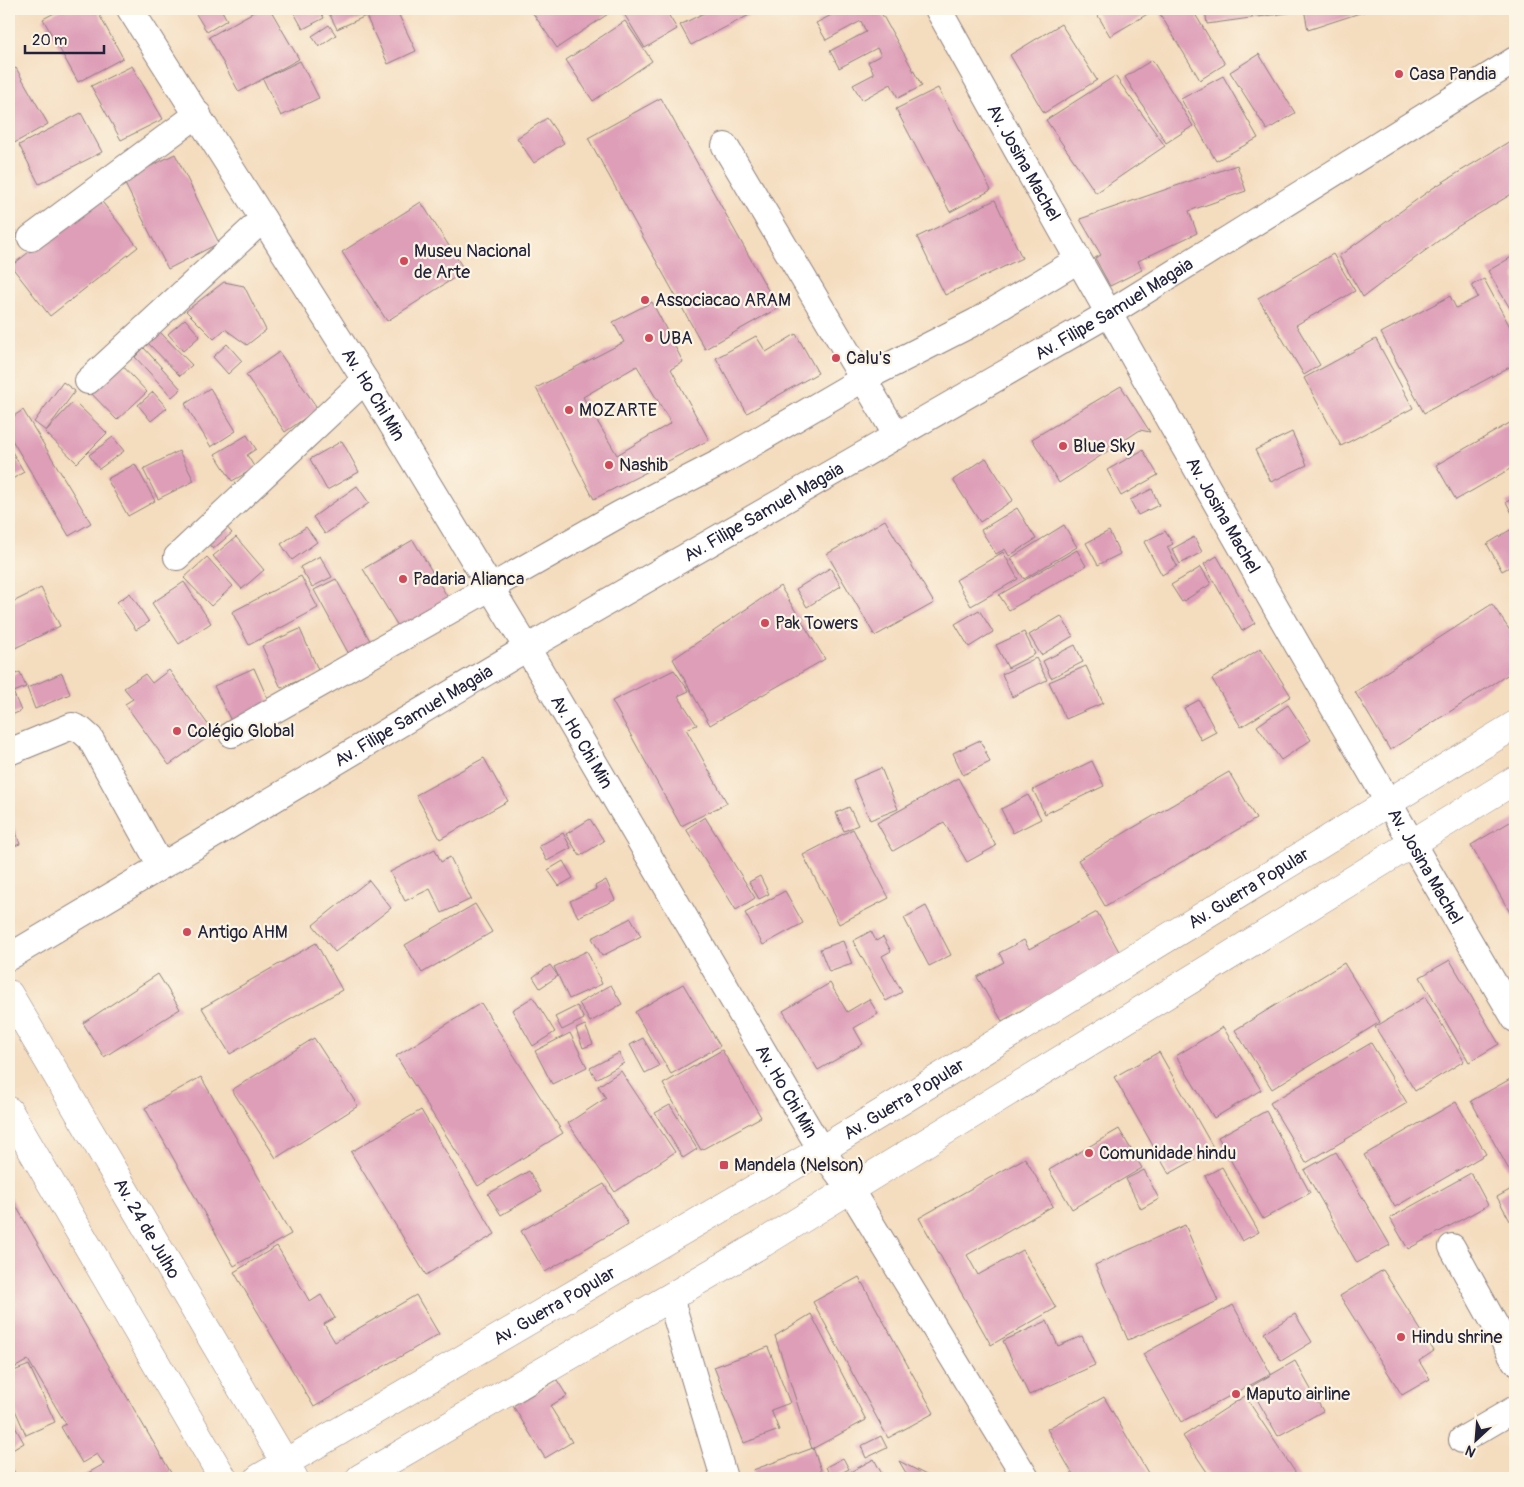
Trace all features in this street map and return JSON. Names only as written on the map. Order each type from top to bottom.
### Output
[{"type":"main road","name":"Av. Guerra Popular","points":[[259,1478],[289,1471],[821,1150],[1515,725]]},
{"type":"main road","points":[[360,1478],[764,1243],[1515,780]]},
{"type":"main road","name":"Av. 24 de Julho","points":[[9,994],[289,1471]]},
{"type":"main road","points":[[9,1111],[223,1478]]},
{"type":"street","name":"Av. Ho Chi Min","points":[[130,9],[365,380],[527,648],[821,1150],[850,1189],[1026,1478]]},
{"type":"street","name":"Av. Josina Machel","points":[[938,9],[1108,314],[1412,844],[1515,1019]]},
{"type":"street","name":"Av. Filipe Samuel Magaia","points":[[9,957],[527,648],[1108,314],[1515,60]]},
{"type":"street","points":[[31,238],[198,114]]},
{"type":"street","points":[[725,146],[897,436]]},
{"type":"street","points":[[88,381],[264,219]]},
{"type":"street","points":[[232,734],[620,514],[721,462],[863,379],[977,321],[1078,260]]},
{"type":"street","points":[[177,557],[365,380]]},
{"type":"street","points":[[9,752],[72,726],[81,730],[90,738],[161,866]]},
{"type":"street","points":[[1452,1247],[1515,1361]]},
{"type":"street","points":[[670,1297],[724,1478]]},
{"type":"street","points":[[1462,1440],[1515,1409]]},
{"type":"building","points":[[62,9],[96,9],[123,58],[78,82],[43,19]]},
{"type":"building","points":[[193,9],[221,9],[227,20],[207,32]]},
{"type":"building","points":[[259,9],[270,9],[299,59],[239,92],[209,37]]},
{"type":"building","points":[[292,9],[319,9],[324,18],[303,29]]},
{"type":"building","points":[[327,9],[396,9],[416,51],[388,64],[366,16],[337,29]]},
{"type":"building","points":[[530,9],[605,9],[608,14],[557,48]]},
{"type":"building","points":[[621,9],[665,9],[677,29],[645,48]]},
{"type":"building","points":[[712,9],[761,9],[691,45],[680,25]]},
{"type":"building","points":[[843,9],[879,9],[922,86],[898,98],[891,84],[862,100],[853,85],[874,74],[868,62],[881,55],[877,48],[839,68],[830,51],[866,32],[861,21],[826,40],[816,23]]},
{"type":"building","points":[[1094,9],[1156,9],[1110,36]]},
{"type":"building","points":[[1157,9],[1192,9],[1225,64],[1200,80]]},
{"type":"building","points":[[1205,9],[1294,9],[1294,12],[1207,24]]},
{"type":"building","points":[[1304,9],[1372,9],[1308,30]]},
{"type":"building","points":[[625,21],[652,61],[593,101],[566,60]]},
{"type":"building","points":[[1061,24],[1097,80],[1044,113],[1010,55]]},
{"type":"building","points":[[329,25],[336,35],[319,47],[312,36]]},
{"type":"building","points":[[1259,54],[1295,113],[1267,130],[1230,72]]},
{"type":"building","points":[[1152,60],[1193,126],[1166,143],[1125,77]]},
{"type":"building","points":[[300,61],[319,98],[281,116],[263,79]]},
{"type":"building","points":[[132,66],[163,119],[121,140],[91,86]]},
{"type":"building","points":[[16,68],[48,124],[9,146],[9,72]]},
{"type":"building","points":[[1115,76],[1165,146],[1096,193],[1046,120]]},
{"type":"building","points":[[1223,76],[1258,138],[1216,161],[1181,99]]},
{"type":"building","points":[[938,88],[991,190],[950,212],[896,109]]},
{"type":"building","points":[[661,98],[778,308],[705,349],[588,138]]},
{"type":"building","points":[[81,113],[102,152],[39,184],[19,145]]},
{"type":"building","points":[[547,118],[564,143],[534,163],[517,138]]},
{"type":"building","points":[[1515,138],[1515,192],[1457,227],[1363,297],[1339,256],[1433,188]]},
{"type":"building","points":[[175,154],[219,243],[168,269],[123,180]]},
{"type":"building","points":[[1237,165],[1246,191],[1189,211],[1197,233],[1138,261],[1142,270],[1110,286],[1095,258],[1101,255],[1080,219]]},
{"type":"building","points":[[99,198],[138,247],[50,316],[11,266]]},
{"type":"building","points":[[995,200],[1022,258],[945,295],[917,237]]},
{"type":"building","name":"Museu Nacional de Arte","points":[[421,202],[465,271],[387,321],[342,252]]},
{"type":"building","points":[[9,221],[20,238],[9,245]]},
{"type":"building","points":[[1333,254],[1355,291],[1296,325],[1320,365],[1304,375],[1258,298]]},
{"type":"building","points":[[1515,255],[1515,317],[1488,271]]},
{"type":"building","points":[[1484,279],[1515,336],[1515,364],[1424,413],[1381,333],[1450,296],[1456,308],[1478,297],[1472,285]]},
{"type":"building","points":[[224,282],[244,286],[266,330],[247,345],[225,329],[214,339],[186,311]]},
{"type":"building","name":"MOZARTE","points":[[652,302],[683,362],[671,369],[709,440],[594,499],[536,388],[624,342],[613,322]],"holes":[[[637,366],[671,423],[617,455],[583,397]]]},
{"type":"building","points":[[185,319],[200,336],[183,351],[168,334]]},
{"type":"building","points":[[158,330],[192,365],[180,376],[146,341]]},
{"type":"building","points":[[796,334],[818,373],[747,413],[716,358],[756,336],[766,352]]},
{"type":"building","points":[[1376,339],[1413,408],[1341,446],[1304,378]]},
{"type":"building","points":[[227,344],[242,361],[228,374],[213,357]]},
{"type":"building","points":[[144,348],[181,389],[172,397],[135,357]]},
{"type":"building","points":[[279,352],[318,409],[285,432],[246,375]]},
{"type":"building","points":[[120,363],[147,392],[117,420],[89,391]]},
{"type":"building","points":[[63,382],[75,391],[46,431],[34,422]]},
{"type":"building","points":[[1121,386],[1150,432],[1140,430],[1059,483],[1032,439]]},
{"type":"building","points":[[210,388],[236,431],[211,447],[185,404]]},
{"type":"building","points":[[153,392],[167,408],[151,421],[138,405]]},
{"type":"building","points":[[74,401],[107,433],[77,463],[45,432]]},
{"type":"building","points":[[23,410],[91,523],[69,536],[9,435],[9,419]]},
{"type":"building","points":[[1515,420],[1515,466],[1456,500],[1436,465]]},
{"type":"building","points":[[1292,432],[1307,465],[1271,482],[1255,450]]},
{"type":"building","points":[[247,435],[256,449],[247,455],[255,468],[232,481],[215,454]]},
{"type":"building","points":[[113,437],[124,451],[99,469],[89,455]]},
{"type":"building","points":[[342,441],[359,472],[327,490],[310,459]]},
{"type":"building","points":[[11,450],[24,472],[9,481],[9,451]]},
{"type":"building","points":[[1143,450],[1158,475],[1121,496],[1107,470]]},
{"type":"building","points":[[179,451],[194,481],[158,499],[143,469]]},
{"type":"building","points":[[986,458],[1013,500],[980,522],[953,480]]},
{"type":"building","points":[[135,464],[155,501],[128,516],[107,479]]},
{"type":"building","points":[[357,486],[369,503],[325,534],[313,517]]},
{"type":"building","points":[[1152,489],[1159,505],[1138,515],[1130,500]]},
{"type":"building","points":[[1515,498],[1515,519],[1506,502]]},
{"type":"building","points":[[1017,508],[1036,539],[1009,556],[1005,549],[996,554],[981,530]]},
{"type":"building","points":[[885,520],[934,603],[875,636],[827,554]]},
{"type":"building","points":[[224,524],[232,533],[213,549],[205,540]]},
{"type":"building","points":[[1064,525],[1077,547],[1024,579],[1011,558]]},
{"type":"building","points":[[306,527],[317,542],[292,560],[281,544]]},
{"type":"building","points":[[1510,530],[1515,539],[1515,564],[1502,571],[1487,544]]},
{"type":"building","points":[[1109,531],[1120,554],[1098,565],[1086,543]]},
{"type":"building","points":[[1165,531],[1173,544],[1167,547],[1177,566],[1162,575],[1144,542]]},
{"type":"building","points":[[236,537],[264,570],[242,589],[213,556]]},
{"type":"building","points":[[1194,537],[1202,552],[1180,564],[1172,549]]},
{"type":"building","points":[[413,540],[450,601],[401,631],[363,569]]},
{"type":"building","points":[[1077,550],[1086,566],[1009,610],[999,595]]},
{"type":"building","points":[[1003,552],[1018,579],[971,606],[956,580]]},
{"type":"building","points":[[320,556],[332,577],[312,587],[300,567]]},
{"type":"building","points":[[1217,556],[1255,623],[1242,631],[1204,564]]},
{"type":"building","points":[[207,557],[233,586],[211,606],[184,578]]},
{"type":"building","points":[[1201,567],[1211,584],[1182,602],[1171,585]]},
{"type":"building","points":[[830,568],[841,586],[807,607],[796,589]]},
{"type":"building","points":[[301,576],[318,608],[249,645],[232,612]]},
{"type":"building","points":[[336,579],[373,646],[351,658],[314,590]]},
{"type":"building","points":[[184,582],[211,623],[179,644],[152,603]]},
{"type":"building","name":"Pak Towers","points":[[780,586],[825,659],[710,725],[673,659]]},
{"type":"building","points":[[41,588],[60,626],[9,651],[9,604]]},
{"type":"building","points":[[130,593],[149,622],[136,630],[117,602]]},
{"type":"building","points":[[1492,604],[1515,638],[1515,670],[1390,750],[1355,692]]},
{"type":"building","points":[[979,610],[993,632],[969,647],[955,624]]},
{"type":"building","points":[[1061,616],[1073,636],[1041,655],[1029,635]]},
{"type":"building","points":[[300,629],[319,672],[281,688],[262,646]]},
{"type":"building","points":[[1024,632],[1035,654],[1008,668],[996,645]]},
{"type":"building","points":[[1075,645],[1083,662],[1051,678],[1043,661]]},
{"type":"building","points":[[1261,648],[1291,696],[1241,727],[1212,679]]},
{"type":"building","points":[[1036,658],[1047,680],[1012,697],[1002,674]]},
{"type":"building","points":[[1086,666],[1103,703],[1066,719],[1049,682]]},
{"type":"building","points":[[254,668],[270,704],[231,721],[214,686]]},
{"type":"building","points":[[169,670],[214,733],[169,765],[125,704],[133,699],[124,688],[145,674],[152,683]]},
{"type":"building","points":[[674,670],[689,691],[678,696],[697,725],[686,729],[727,803],[681,826],[612,701]]},
{"type":"building","points":[[20,672],[26,687],[9,694],[9,677]]},
{"type":"building","points":[[62,673],[70,694],[35,709],[27,688]]},
{"type":"building","points":[[14,694],[21,711],[9,716],[9,696]]},
{"type":"building","points":[[1199,700],[1216,732],[1201,740],[1184,708]]},
{"type":"building","points":[[1288,705],[1311,740],[1281,760],[1257,726]]},
{"type":"building","points":[[980,740],[990,762],[963,775],[953,753]]},
{"type":"building","points":[[484,758],[508,801],[440,839],[416,795]]},
{"type":"building","points":[[1092,761],[1104,786],[1045,814],[1033,790]]},
{"type":"building","points":[[881,768],[898,809],[870,820],[853,780]]},
{"type":"building","points":[[1229,772],[1256,819],[1105,906],[1078,860]]},
{"type":"building","points":[[958,778],[996,846],[967,862],[944,822],[893,851],[877,823]]},
{"type":"building","points":[[1028,795],[1041,819],[1013,833],[1001,809]]},
{"type":"building","points":[[849,807],[858,825],[844,831],[836,813]]},
{"type":"building","points":[[705,817],[755,898],[736,910],[686,829]]},
{"type":"building","points":[[590,819],[604,841],[580,856],[566,834]]},
{"type":"building","points":[[1515,819],[1515,914],[1512,916],[1471,845]]},
{"type":"building","points":[[12,822],[20,844],[9,848],[9,823]]},
{"type":"building","points":[[853,829],[889,898],[839,924],[803,855]]},
{"type":"building","points":[[563,833],[571,848],[547,861],[539,846]]},
{"type":"building","points":[[435,849],[441,862],[450,857],[471,899],[442,913],[430,889],[405,901],[390,872]]},
{"type":"building","points":[[563,861],[573,878],[559,886],[548,870]]},
{"type":"building","points":[[760,876],[769,894],[759,899],[749,882]]},
{"type":"building","points":[[369,880],[391,908],[335,952],[313,925]]},
{"type":"building","points":[[606,880],[615,900],[578,917],[570,901],[596,889],[595,886]]},
{"type":"building","points":[[785,891],[803,923],[763,945],[745,913]]},
{"type":"building","points":[[475,904],[492,932],[422,973],[405,945]]},
{"type":"building","points":[[926,906],[951,955],[929,966],[904,918]]},
{"type":"building","points":[[1097,912],[1121,955],[1002,1021],[977,977],[1004,962],[999,953],[1024,940],[1029,949]]},
{"type":"building","points":[[631,918],[641,936],[602,956],[592,938]]},
{"type":"building","points":[[871,931],[876,941],[883,937],[891,951],[882,956],[902,992],[886,1001],[853,941]]},
{"type":"building","points":[[843,941],[852,964],[829,972],[820,949]]},
{"type":"building","points":[[316,943],[342,990],[230,1054],[202,1008]]},
{"type":"building","points":[[587,951],[602,984],[569,999],[554,967]]},
{"type":"building","points":[[1450,960],[1499,1044],[1469,1062],[1420,977]]},
{"type":"building","points":[[1344,963],[1380,1022],[1272,1089],[1235,1030]]},
{"type":"building","points":[[550,965],[558,976],[540,988],[533,977]]},
{"type":"building","points":[[158,974],[180,1009],[104,1057],[83,1023]]},
{"type":"building","points":[[830,983],[847,1012],[869,999],[878,1014],[854,1028],[863,1044],[818,1070],[783,1011]]},
{"type":"building","points":[[683,984],[720,1046],[671,1074],[635,1012]]},
{"type":"building","points":[[611,985],[622,1004],[590,1022],[579,1003]]},
{"type":"building","points":[[533,997],[555,1032],[533,1046],[512,1010]]},
{"type":"building","points":[[1425,997],[1464,1061],[1415,1091],[1375,1027]]},
{"type":"building","points":[[481,1003],[563,1133],[478,1186],[396,1056]]},
{"type":"building","points":[[577,1006],[584,1019],[562,1030],[555,1017]]},
{"type":"building","points":[[585,1025],[593,1044],[583,1048],[576,1029]]},
{"type":"building","points":[[1223,1027],[1261,1090],[1214,1118],[1176,1056]]},
{"type":"building","points":[[570,1033],[587,1067],[552,1084],[535,1051]]},
{"type":"building","points":[[314,1038],[358,1106],[276,1158],[232,1090]]},
{"type":"building","points":[[643,1038],[659,1066],[645,1073],[630,1045]]},
{"type":"building","points":[[1371,1043],[1407,1103],[1306,1163],[1270,1103]]},
{"type":"building","points":[[722,1050],[761,1117],[701,1150],[663,1084]]},
{"type":"building","points":[[1159,1052],[1214,1149],[1169,1174],[1114,1077]]},
{"type":"building","points":[[619,1053],[624,1063],[596,1079],[590,1068]]},
{"type":"building","points":[[621,1071],[675,1152],[615,1192],[568,1123],[606,1098],[598,1086]]},
{"type":"building","points":[[201,1077],[291,1234],[234,1266],[145,1108]]},
{"type":"building","points":[[1514,1077],[1515,1176],[1513,1177],[1471,1101]]},
{"type":"building","points":[[1456,1102],[1486,1154],[1395,1207],[1364,1155]]},
{"type":"building","points":[[670,1105],[697,1149],[683,1158],[655,1113]]},
{"type":"building","points":[[421,1110],[495,1234],[426,1275],[351,1152]]},
{"type":"building","points":[[1266,1111],[1310,1193],[1263,1219],[1218,1137]]},
{"type":"building","points":[[1119,1129],[1142,1168],[1072,1209],[1049,1170]]},
{"type":"building","points":[[1336,1152],[1390,1245],[1357,1263],[1304,1170]]},
{"type":"building","points":[[1025,1158],[1053,1206],[967,1255],[978,1275],[1023,1250],[1056,1308],[991,1345],[919,1218]]},
{"type":"building","points":[[1222,1167],[1259,1232],[1242,1241],[1205,1176]]},
{"type":"building","points":[[1144,1170],[1159,1199],[1141,1209],[1126,1179]]},
{"type":"building","points":[[529,1171],[541,1192],[501,1215],[488,1194]]},
{"type":"building","points":[[1471,1173],[1488,1205],[1408,1249],[1390,1218]]},
{"type":"building","points":[[604,1184],[628,1224],[545,1272],[521,1231]]},
{"type":"building","points":[[1515,1187],[1515,1230],[1497,1197]]},
{"type":"building","points":[[9,1194],[174,1478],[79,1478],[104,1464],[97,1454],[82,1463],[61,1427],[66,1424],[28,1360],[9,1371]]},
{"type":"building","points":[[1185,1225],[1218,1301],[1128,1340],[1095,1265]]},
{"type":"building","points":[[277,1246],[310,1302],[321,1295],[335,1318],[324,1324],[335,1342],[416,1295],[439,1334],[314,1407],[234,1272]]},
{"type":"building","points":[[1383,1270],[1434,1351],[1419,1361],[1430,1379],[1402,1395],[1340,1296]]},
{"type":"building","points":[[859,1277],[934,1413],[888,1438],[813,1302]]},
{"type":"building","points":[[1233,1305],[1271,1374],[1181,1422],[1143,1354]]},
{"type":"building","points":[[811,1314],[866,1420],[812,1449],[775,1336]]},
{"type":"building","points":[[1295,1314],[1312,1342],[1281,1361],[1264,1333]]},
{"type":"building","points":[[1047,1321],[1058,1346],[1082,1336],[1095,1365],[1029,1395],[1003,1341]]},
{"type":"building","points":[[768,1347],[790,1403],[771,1410],[779,1430],[744,1443],[714,1367]]},
{"type":"building","points":[[1295,1361],[1323,1411],[1278,1436],[1250,1387]]},
{"type":"building","points":[[29,1365],[55,1422],[26,1435],[9,1396],[9,1373]]},
{"type":"building","points":[[557,1380],[567,1396],[550,1406],[572,1442],[545,1458],[513,1406]]},
{"type":"building","points":[[1245,1396],[1299,1478],[1211,1478],[1183,1436]]},
{"type":"building","points":[[1104,1397],[1148,1473],[1138,1478],[1075,1478],[1047,1429]]},
{"type":"building","points":[[9,1416],[24,1443],[9,1452]]},
{"type":"building","points":[[881,1436],[887,1448],[866,1458],[861,1446]]},
{"type":"building","points":[[813,1448],[824,1478],[756,1478],[753,1470]]},
{"type":"building","points":[[843,1458],[849,1469],[831,1478],[826,1467]]},
{"type":"building","points":[[874,1459],[884,1478],[839,1478]]},
{"type":"building","points":[[899,1461],[932,1478],[909,1478]]},
{"type":"building","points":[[9,1463],[17,1477],[9,1478]]},
{"type":"place","name":"Casa Pandia","points":[[1399,74]]},
{"type":"place","name":"Museu Nacional de Arte","points":[[404,261]]},
{"type":"place","name":"Associacao ARAM","points":[[645,300]]},
{"type":"place","name":"UBA","points":[[649,338]]},
{"type":"place","name":"Calu's","points":[[836,358]]},
{"type":"place","name":"MOZARTE","points":[[569,410]]},
{"type":"place","name":"Blue Sky","points":[[1063,446]]},
{"type":"place","name":"Nashib","points":[[609,465]]},
{"type":"place","name":"Padaria Alianca","points":[[403,579]]},
{"type":"place","name":"Pak Towers","points":[[765,623]]},
{"type":"place","name":"Colégio Global","points":[[177,731]]},
{"type":"place","name":"Antigo AHM","points":[[187,932]]},
{"type":"place","name":"Comunidade hindu","points":[[1089,1153]]},
{"type":"place","name":"Mandela (Nelson)","points":[[724,1165]]},
{"type":"place","name":"Hindu shrine","points":[[1401,1337]]},
{"type":"place","name":"Maputo airline","points":[[1236,1394]]}]
